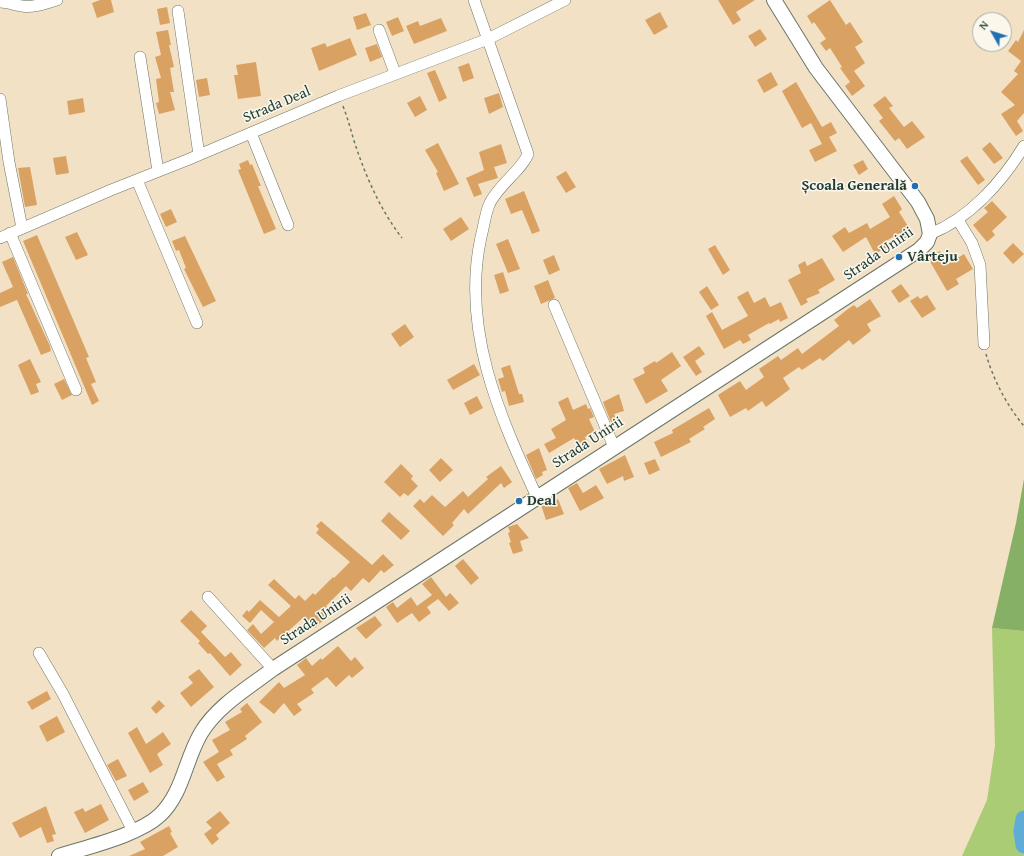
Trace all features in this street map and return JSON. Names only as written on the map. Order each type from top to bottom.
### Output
[{"type":"main road","name":"Strada Unirii","points":[[59,856],[133,830],[159,816],[169,805],[176,793],[197,741],[208,723],[231,700],[273,669],[614,447],[904,261],[927,242],[930,234],[927,219],[918,202],[816,68],[774,0]]},
{"type":"street","points":[[0,2],[28,6],[40,5],[57,0]]},
{"type":"street","points":[[474,0],[528,154],[490,203],[475,270],[475,308],[489,376],[500,414],[537,497]]},
{"type":"street","name":"Strada Deal","points":[[5,236],[338,96],[395,73],[488,39],[565,0]]},
{"type":"street","points":[[178,12],[199,155]]},
{"type":"street","points":[[379,30],[395,73]]},
{"type":"street","points":[[140,57],[158,171]]},
{"type":"street","points":[[0,99],[8,155],[22,228]]},
{"type":"street","points":[[251,133],[288,224]]},
{"type":"street","points":[[930,234],[958,220],[991,190],[1024,146]]},
{"type":"street","points":[[137,180],[197,323]]},
{"type":"street","points":[[958,220],[972,243],[980,265],[984,344]]},
{"type":"street","points":[[5,236],[76,390]]},
{"type":"street","points":[[554,305],[614,447]]},
{"type":"street","points":[[208,597],[273,669]]},
{"type":"street","points":[[39,652],[64,694],[133,830]]},
{"type":"path","points":[[338,96],[374,189],[390,222],[402,238]]},
{"type":"path","points":[[984,344],[988,359],[1001,390],[1012,410],[1024,426]]},
{"type":"green space","points":[[1024,479],[1024,631],[992,628],[1016,523]]},
{"type":"green space","points":[[992,628],[1024,631],[1024,856],[962,856],[987,800],[995,746]]},
{"type":"building","points":[[100,0],[111,0],[114,12],[97,18],[92,3]]},
{"type":"building","points":[[718,0],[755,0],[736,12],[741,20],[733,25]]},
{"type":"building","points":[[830,0],[846,25],[850,22],[863,42],[855,47],[865,63],[854,71],[865,86],[852,96],[845,86],[850,82],[840,68],[842,67],[830,48],[826,51],[820,43],[826,39],[814,22],[812,24],[807,16]]},
{"type":"building","points":[[167,7],[170,23],[160,25],[157,9]]},
{"type":"building","points":[[660,12],[668,27],[654,35],[645,20]]},
{"type":"building","points":[[366,13],[371,25],[357,30],[353,17]]},
{"type":"building","points":[[398,17],[404,31],[392,36],[386,22]]},
{"type":"building","points":[[441,18],[447,31],[414,44],[406,26],[418,21],[420,26]]},
{"type":"building","points":[[760,29],[767,39],[755,47],[748,36]]},
{"type":"building","points":[[168,30],[171,45],[169,45],[174,67],[170,68],[174,92],[170,92],[175,110],[159,114],[156,103],[159,102],[156,79],[161,78],[155,57],[161,55],[156,32]]},
{"type":"building","points":[[1024,30],[1024,113],[1017,121],[1023,131],[1016,136],[1001,114],[1015,105],[1001,92],[1018,74],[1014,71],[1021,61],[1009,52],[1012,52],[1012,46],[1016,40],[1018,42]]},
{"type":"building","points":[[350,38],[357,55],[319,71],[311,48],[325,43],[327,47]]},
{"type":"building","points":[[377,44],[382,57],[370,62],[365,48]]},
{"type":"building","points":[[256,62],[261,96],[238,99],[234,75],[238,75],[236,65]]},
{"type":"building","points":[[469,63],[474,78],[463,82],[458,67]]},
{"type":"building","points":[[435,70],[447,98],[439,102],[427,73]]},
{"type":"building","points":[[771,72],[778,85],[764,93],[757,80]]},
{"type":"building","points":[[207,78],[210,95],[199,97],[196,80]]},
{"type":"building","points":[[796,82],[822,127],[831,122],[837,133],[829,137],[837,151],[815,162],[809,150],[822,144],[811,123],[802,128],[782,91]]},
{"type":"building","points":[[499,93],[503,107],[489,114],[484,98]]},
{"type":"building","points":[[420,96],[427,110],[415,117],[407,103]]},
{"type":"building","points":[[885,96],[893,106],[889,108],[904,127],[912,121],[925,137],[907,149],[899,138],[895,141],[879,121],[883,118],[873,105]]},
{"type":"building","points":[[83,98],[85,112],[69,115],[67,101]]},
{"type":"building","points":[[990,142],[1003,158],[994,164],[982,149]]},
{"type":"building","points":[[438,143],[459,184],[444,191],[436,173],[438,172],[425,150]]},
{"type":"building","points":[[501,144],[507,163],[494,167],[498,178],[478,184],[482,194],[474,197],[466,178],[484,170],[479,152]]},
{"type":"building","points":[[66,156],[69,173],[56,175],[53,158]]},
{"type":"building","points":[[967,156],[985,180],[978,185],[960,161]]},
{"type":"building","points":[[248,160],[250,165],[252,164],[261,186],[258,186],[276,229],[264,234],[238,170],[241,169],[239,164]]},
{"type":"building","points":[[863,160],[868,169],[859,175],[853,165]]},
{"type":"building","points":[[30,167],[37,205],[25,207],[18,168]]},
{"type":"building","points":[[566,171],[576,187],[566,193],[556,177]]},
{"type":"building","points":[[524,191],[540,231],[532,234],[522,210],[511,214],[505,199]]},
{"type":"building","points":[[894,196],[902,209],[899,212],[913,234],[904,239],[900,233],[886,241],[889,246],[875,254],[866,237],[843,252],[832,236],[845,227],[849,233],[867,223],[870,229],[890,217],[882,204]]},
{"type":"building","points":[[992,201],[1007,217],[992,231],[995,235],[987,242],[973,225],[988,212],[984,208]]},
{"type":"building","points":[[171,209],[177,222],[166,227],[160,214]]},
{"type":"building","points":[[461,217],[469,229],[451,241],[443,229]]},
{"type":"building","points":[[77,232],[88,255],[76,260],[65,237]]},
{"type":"building","points":[[37,235],[89,357],[86,358],[96,382],[91,384],[99,401],[92,405],[23,241]]},
{"type":"building","points":[[185,236],[216,301],[203,307],[184,269],[186,268],[179,250],[176,251],[172,241]]},
{"type":"building","points":[[508,239],[520,269],[508,273],[496,244]]},
{"type":"building","points":[[1013,243],[1024,254],[1013,264],[1003,253]]},
{"type":"building","points":[[715,245],[730,270],[723,275],[708,249]]},
{"type":"building","points":[[940,251],[948,264],[964,254],[973,269],[956,279],[959,284],[947,291],[928,258]]},
{"type":"building","points":[[554,255],[560,270],[549,275],[543,260]]},
{"type":"building","points":[[13,257],[28,294],[26,294],[50,346],[51,351],[41,355],[17,300],[0,307],[0,293],[13,287],[2,262]]},
{"type":"building","points":[[822,258],[835,280],[818,290],[820,293],[806,299],[808,302],[801,306],[788,280],[801,273],[798,265],[805,261],[807,266]]},
{"type":"building","points":[[503,272],[509,291],[500,294],[494,275]]},
{"type":"building","points":[[548,280],[555,298],[541,304],[534,286]]},
{"type":"building","points":[[901,284],[910,296],[899,303],[891,291]]},
{"type":"building","points":[[707,286],[719,305],[711,310],[699,292]]},
{"type":"building","points":[[748,291],[754,303],[765,297],[770,307],[781,302],[788,318],[780,322],[779,319],[770,324],[769,323],[748,335],[751,340],[743,344],[740,340],[724,349],[706,316],[712,312],[722,330],[748,316],[737,297]]},
{"type":"building","points":[[927,295],[936,309],[922,318],[910,301],[918,296],[920,299]]},
{"type":"building","points":[[870,299],[881,316],[867,324],[871,331],[853,345],[849,340],[823,361],[820,358],[802,370],[799,367],[783,378],[790,389],[766,407],[762,401],[748,411],[746,408],[730,417],[718,395],[740,381],[746,390],[764,377],[759,369],[778,356],[781,360],[798,348],[802,354],[839,326],[834,320],[854,305],[857,308]]},
{"type":"building","points":[[405,324],[414,337],[400,347],[391,334]]},
{"type":"building","points":[[699,346],[705,354],[695,361],[702,372],[696,376],[683,357]]},
{"type":"building","points":[[672,352],[681,366],[661,380],[668,391],[646,404],[633,379],[645,373],[643,368],[655,361],[656,363]]},
{"type":"building","points":[[30,359],[41,382],[36,384],[39,392],[31,395],[18,365]]},
{"type":"building","points":[[474,364],[480,375],[453,390],[447,380]]},
{"type":"building","points":[[510,365],[519,394],[522,394],[524,402],[509,406],[505,391],[502,392],[498,379],[504,377],[501,368]]},
{"type":"building","points":[[64,379],[72,395],[62,400],[54,384]]},
{"type":"building","points":[[619,394],[624,411],[614,414],[618,422],[612,425],[603,402]]},
{"type":"building","points":[[477,396],[483,408],[470,415],[464,403]]},
{"type":"building","points":[[568,397],[573,410],[586,404],[588,409],[590,408],[594,417],[589,419],[595,432],[585,437],[586,440],[578,444],[574,438],[549,453],[544,444],[556,438],[551,429],[566,420],[558,402]]},
{"type":"building","points":[[709,408],[715,419],[703,427],[705,429],[689,439],[691,442],[661,457],[654,442],[673,433],[672,430]]},
{"type":"building","points":[[539,448],[547,470],[542,472],[543,475],[536,479],[526,455]]},
{"type":"building","points":[[625,455],[634,477],[624,481],[623,476],[607,484],[599,469]]},
{"type":"building","points":[[441,458],[453,470],[440,482],[429,470]]},
{"type":"building","points":[[655,459],[660,470],[649,475],[644,463]]},
{"type":"building","points":[[401,464],[413,476],[411,479],[418,486],[408,496],[404,493],[400,497],[384,482]]},
{"type":"building","points":[[501,466],[512,482],[504,488],[501,483],[468,514],[464,509],[452,523],[454,525],[443,536],[413,506],[420,499],[424,503],[432,495],[445,507],[463,491],[468,497],[488,479],[486,477]]},
{"type":"building","points":[[577,483],[583,493],[596,485],[604,498],[580,511],[568,488]]},
{"type":"building","points":[[558,499],[564,514],[546,520],[541,505]]},
{"type":"building","points":[[389,512],[410,531],[401,540],[381,521]]},
{"type":"building","points":[[321,521],[372,565],[383,554],[394,565],[384,573],[381,570],[369,583],[363,578],[351,591],[346,586],[326,606],[332,612],[315,628],[304,617],[277,641],[275,638],[264,648],[247,630],[253,624],[261,634],[274,622],[261,610],[250,623],[242,616],[247,610],[249,612],[260,600],[279,617],[291,606],[268,585],[274,579],[295,599],[299,595],[305,601],[313,593],[315,595],[350,562],[316,533],[319,529],[316,526]]},
{"type":"building","points":[[517,524],[529,538],[520,541],[523,551],[513,554],[509,543],[511,542],[508,527]]},
{"type":"building","points":[[463,559],[479,578],[471,585],[455,566]]},
{"type":"building","points":[[431,577],[446,597],[450,593],[459,603],[449,611],[438,599],[427,607],[431,613],[419,622],[412,613],[397,623],[386,607],[393,602],[397,608],[411,597],[417,606],[432,595],[422,584]]},
{"type":"building","points":[[191,610],[207,626],[201,632],[225,657],[231,652],[242,665],[230,676],[210,653],[208,654],[198,643],[200,641],[180,621]]},
{"type":"building","points":[[375,616],[382,625],[366,639],[356,628]]},
{"type":"building","points":[[338,646],[351,661],[355,657],[364,668],[352,678],[349,675],[336,687],[327,677],[311,689],[314,693],[297,704],[302,710],[294,716],[284,703],[274,714],[259,702],[279,682],[284,688],[305,675],[297,665],[306,658],[312,666],[321,658],[322,660]]},
{"type":"building","points":[[199,669],[214,687],[191,707],[180,693],[193,683],[188,677]]},
{"type":"building","points":[[47,691],[51,699],[32,710],[27,702]]},
{"type":"building","points":[[159,700],[165,706],[156,714],[151,708]]},
{"type":"building","points":[[247,703],[262,722],[245,736],[247,739],[230,750],[233,755],[217,764],[225,777],[217,782],[203,762],[219,752],[212,740],[230,730],[225,722],[242,712],[240,709]]},
{"type":"building","points":[[57,716],[65,732],[47,742],[39,726]]},
{"type":"building","points":[[137,727],[146,744],[163,732],[171,744],[157,754],[163,765],[150,773],[128,733]]},
{"type":"building","points":[[118,759],[127,776],[116,781],[107,765]]},
{"type":"building","points":[[143,782],[149,792],[134,801],[128,790]]},
{"type":"building","points":[[101,804],[109,820],[85,833],[74,812],[83,808],[85,812]]},
{"type":"building","points":[[46,806],[56,834],[52,835],[54,841],[47,843],[41,827],[20,838],[12,823]]},
{"type":"building","points":[[220,811],[230,823],[216,835],[219,839],[212,845],[204,834],[212,828],[206,822]]},
{"type":"building","points":[[169,826],[172,832],[170,833],[178,847],[163,856],[129,856],[145,849],[140,842]]},
{"type":"waterway","points":[[1024,819],[1022,831],[1024,845]]},
{"type":"place","name":"Școala Generală","points":[[915,186]]},
{"type":"place","name":"Vârteju","points":[[899,257]]},
{"type":"place","name":"Deal","points":[[519,501]]}]
